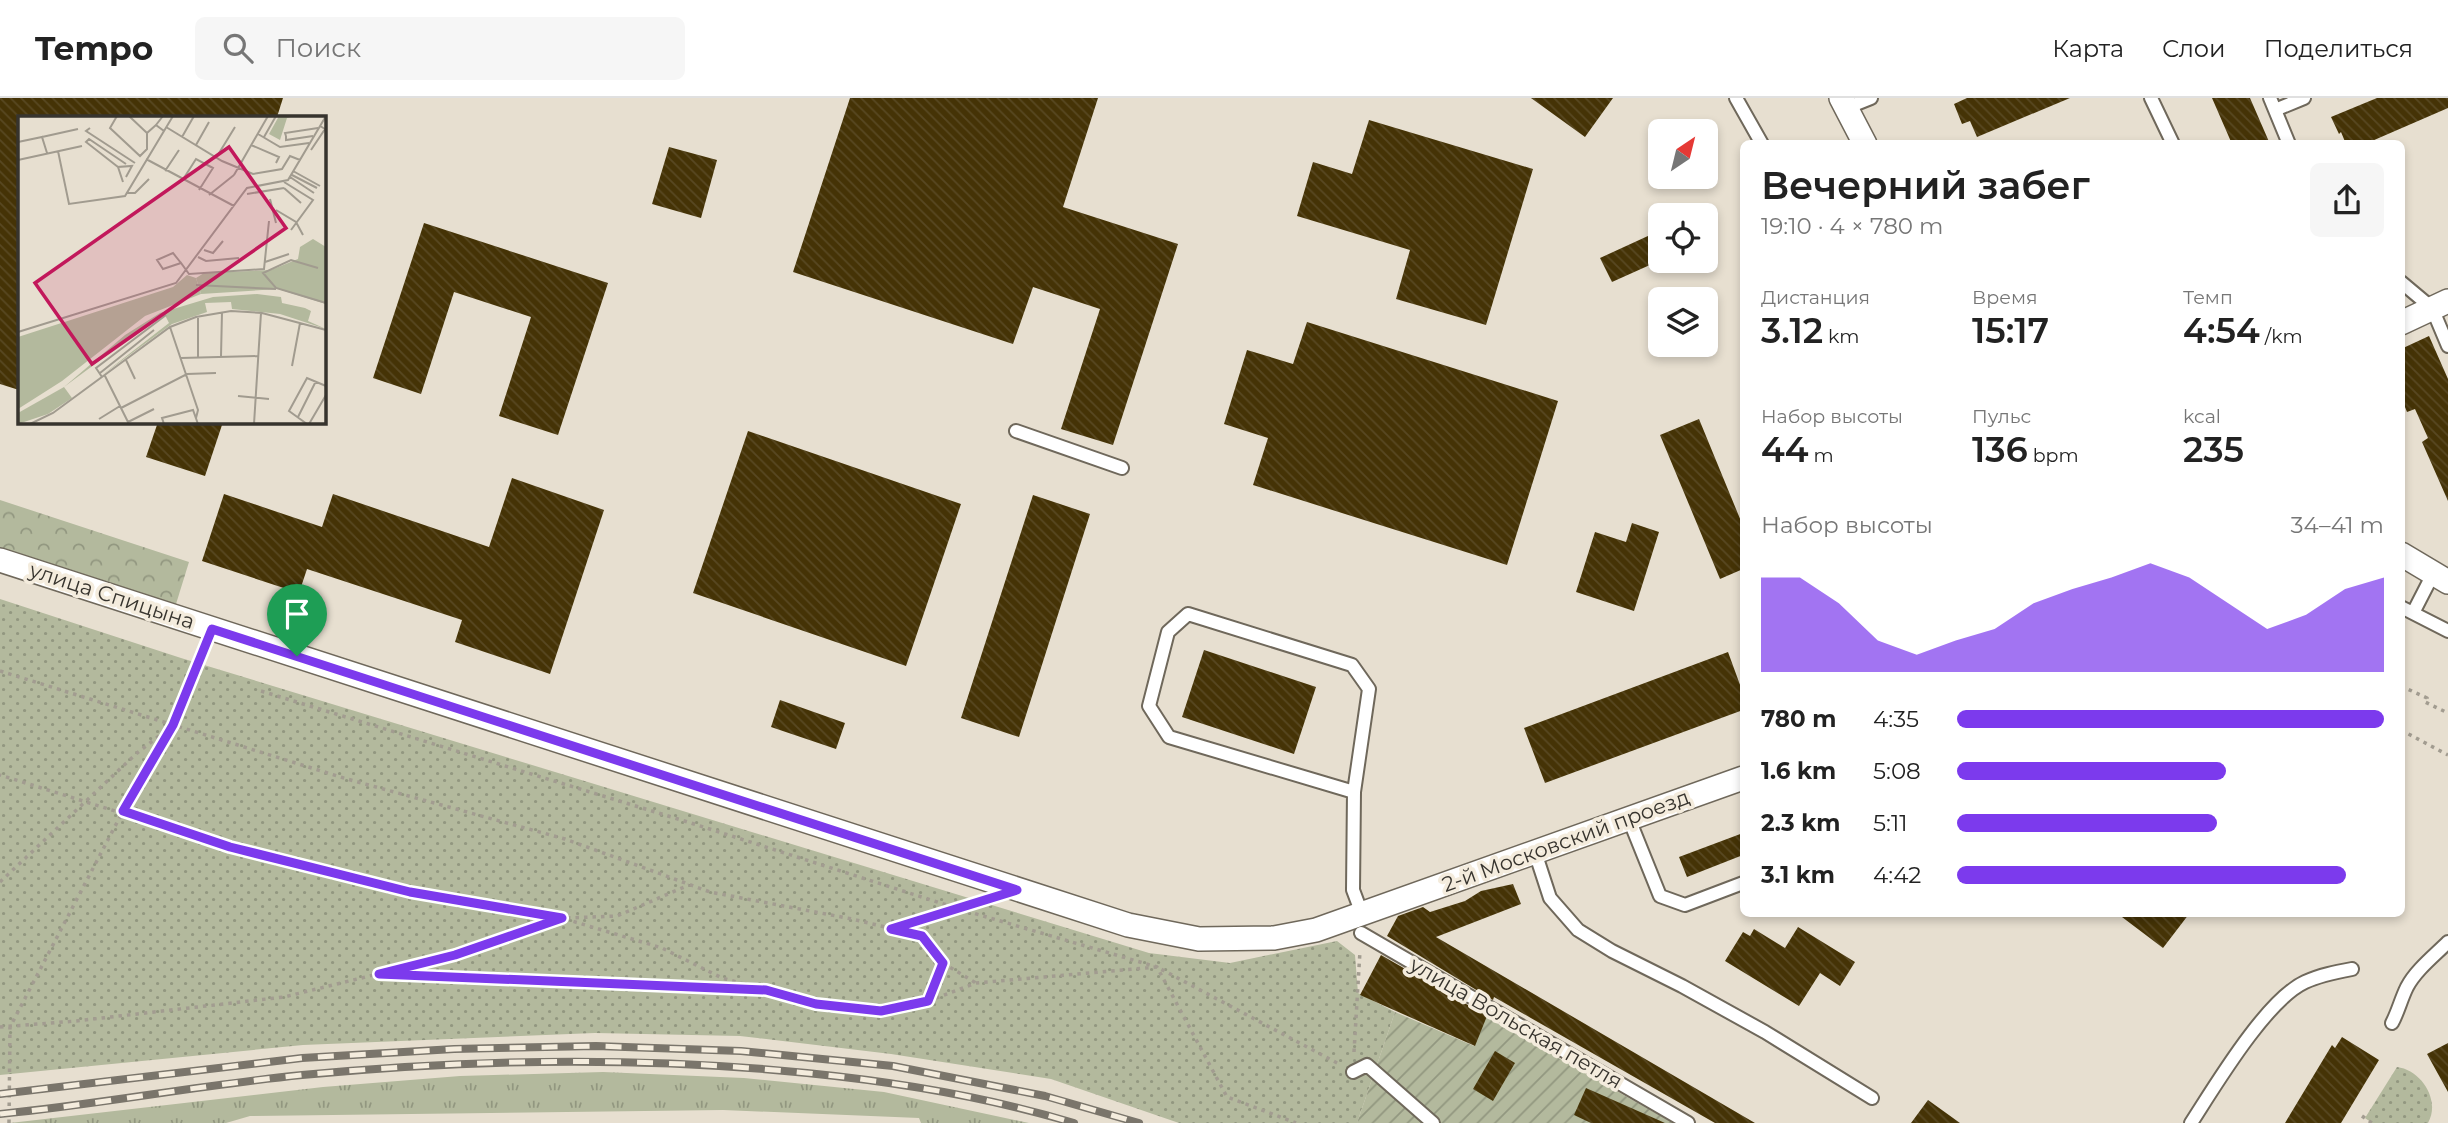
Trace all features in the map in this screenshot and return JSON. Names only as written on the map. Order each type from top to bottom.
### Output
[{"type":"street","points":[[1843,103],[1863,140]]},
{"type":"street","points":[[2405,321],[2440,304]]},
{"type":"street","points":[[2405,556],[2440,578]]},
{"type":"street","name":"улица Спицына","points":[[0,560],[1128,925],[1199,939],[1274,938],[1362,923],[1389,904]]},
{"type":"street","name":"2-й Московский проезд","points":[[1389,904],[1740,779]]},
{"type":"lane","points":[[1736,98],[1760,140]]},
{"type":"lane","points":[[1843,103],[1871,98]]},
{"type":"lane","points":[[2151,98],[2171,140]]},
{"type":"lane","points":[[2287,140],[2272,104],[2304,98]]},
{"type":"lane","points":[[2405,284],[2440,304],[2448,346]]},
{"type":"lane","points":[[1016,431],[1122,468]]},
{"type":"lane","points":[[2440,578],[2407,610],[2448,631]]},
{"type":"lane","points":[[1354,792],[1169,737],[1149,706],[1168,632],[1188,614],[1352,665],[1369,689],[1354,792],[1353,890],[1362,923]]},
{"type":"lane","points":[[1629,819],[1660,896],[1685,905],[1740,884]]},
{"type":"lane","points":[[1535,852],[1550,898],[1578,930],[1612,951],[1765,1032],[1872,1098]]},
{"type":"lane","name":"улица Вольская петля","points":[[1362,923],[1688,1123]]},
{"type":"lane","points":[[2392,1023],[2414,976],[2448,942]]},
{"type":"lane","points":[[2191,1123],[2233,1057],[2279,1001],[2303,983],[2333,972],[2352,969]]},
{"type":"lane","points":[[1353,1072],[1367,1065],[1433,1123]]},
{"type":"path","points":[[9,1123],[10,1027],[123,811],[173,725],[212,629]]},
{"type":"path","points":[[0,671],[347,779],[565,839],[710,892],[852,919],[922,936],[943,963],[976,983]]},
{"type":"path","points":[[2405,688],[2427,698],[2425,702],[2448,713]]},
{"type":"path","points":[[261,691],[691,823],[956,908],[1157,967],[1353,1072],[1362,923]]},
{"type":"path","points":[[0,882],[137,753],[173,725]]},
{"type":"path","points":[[2405,732],[2448,755]]},
{"type":"path","points":[[0,775],[123,811],[230,847],[410,892],[562,918],[662,948],[722,978],[816,1004],[881,1011],[928,1001],[976,983],[1157,967]]},
{"type":"path","points":[[0,1027],[284,997],[455,955],[562,918],[617,916],[690,884]]},
{"type":"path","points":[[891,929],[1017,890]]},
{"type":"path","points":[[928,1001],[943,963]]},
{"type":"path","points":[[1157,967],[1227,1097],[1296,1123]]},
{"type":"path","points":[[379,974],[766,990]]},
{"type":"path","points":[[2362,1116],[2372,1123]]},
{"type":"green space","points":[[0,500],[189,562],[176,604],[0,547]]},
{"type":"green space","points":[[0,599],[181,658],[1149,953],[1230,963],[1337,941],[1355,955],[1358,993],[1395,1012],[1357,1123],[1179,1123],[1051,1079],[891,1054],[740,1036],[595,1033],[303,1045],[0,1075]]},
{"type":"green space","points":[[1395,1012],[1474,1046],[1486,1017],[1673,1123],[1357,1123]]},
{"type":"green space","points":[[2397,1067],[2414,1074],[2426,1088],[2432,1105],[2428,1123],[2372,1123],[2365,1118]]},
{"type":"green space","points":[[603,1072],[744,1078],[884,1092],[1029,1123],[921,1123],[919,1118],[723,1110],[250,1116],[226,1123],[10,1123],[323,1087],[460,1076]]},
{"type":"building","points":[[0,98],[283,98],[277,116],[18,116],[18,390],[0,384]]},
{"type":"building","points":[[850,98],[1098,98],[1063,207],[1178,244],[1113,445],[1061,429],[1100,309],[1033,287],[1013,344],[793,272]]},
{"type":"building","points":[[1531,98],[1613,98],[1585,137]]},
{"type":"building","points":[[1967,98],[2070,98],[1977,137],[1970,121],[1962,124],[1954,104]]},
{"type":"building","points":[[2212,98],[2250,98],[2268,140],[2230,140]]},
{"type":"building","points":[[2377,98],[2448,98],[2448,108],[2374,140],[2344,140],[2331,117]]},
{"type":"building","points":[[1369,120],[1533,169],[1486,325],[1396,299],[1410,250],[1297,216],[1313,162],[1352,174]]},
{"type":"building","points":[[669,147],[717,160],[701,218],[652,204]]},
{"type":"building","points":[[424,223],[608,283],[558,435],[499,416],[531,317],[454,292],[421,394],[373,378]]},
{"type":"building","points":[[1648,236],[1648,266],[1612,282],[1600,258]]},
{"type":"building","points":[[1307,322],[1558,401],[1507,565],[1253,485],[1268,438],[1224,424],[1247,350],[1293,364]]},
{"type":"building","points":[[2429,336],[2448,379],[2448,501],[2422,442],[2428,438],[2415,409],[2407,412],[2405,407],[2405,347]]},
{"type":"building","points":[[1699,419],[1740,519],[1740,570],[1720,579],[1660,435]]},
{"type":"building","points":[[157,424],[222,424],[205,476],[146,457]]},
{"type":"building","points":[[748,431],[961,504],[906,666],[693,593]]},
{"type":"building","points":[[512,478],[604,510],[550,674],[455,642],[462,620],[307,569],[299,593],[202,561],[224,494],[322,527],[333,494],[489,547]]},
{"type":"building","points":[[1033,495],[1090,514],[1019,737],[961,718]]},
{"type":"building","points":[[1632,523],[1659,532],[1634,611],[1576,592],[1595,532],[1626,542]]},
{"type":"building","points":[[1204,650],[1316,687],[1294,754],[1182,717]]},
{"type":"building","points":[[1728,652],[1740,685],[1740,711],[1545,783],[1524,728]]},
{"type":"building","points":[[780,700],[845,723],[836,749],[771,727]]},
{"type":"building","points":[[1740,834],[1740,856],[1687,877],[1679,857]]},
{"type":"building","points":[[1513,884],[1521,904],[1436,937],[1755,1123],[1715,1123],[1494,997],[1493,1000],[1387,936],[1398,916],[1423,907],[1430,912],[1465,901],[1481,891]]},
{"type":"building","points":[[2122,917],[2187,917],[2163,948]]},
{"type":"building","points":[[1798,927],[1855,962],[1840,986],[1820,973],[1799,1006],[1725,961],[1743,932],[1750,936],[1754,929],[1785,948]]},
{"type":"building","points":[[1381,955],[1487,1016],[1475,1046],[1360,995]]},
{"type":"building","points":[[2342,1037],[2379,1060],[2341,1123],[2285,1123],[2332,1045],[2335,1048]]},
{"type":"building","points":[[2448,1043],[2448,1092],[2427,1054]]},
{"type":"building","points":[[1495,1051],[1515,1063],[1493,1101],[1473,1089]]},
{"type":"building","points":[[1586,1088],[1665,1123],[1591,1123],[1574,1115]]},
{"type":"building","points":[[1928,1100],[1960,1123],[1911,1123]]},
{"type":"railway","points":[[0,1094],[302,1058],[454,1049],[596,1046],[741,1051],[893,1066],[1045,1096],[1139,1123]]},
{"type":"railway","points":[[0,1114],[302,1075],[492,1063],[618,1062],[744,1068],[875,1081],[975,1098],[1074,1123]]},
{"type":"route","points":[[212,629],[297,656],[1017,890],[891,929],[922,936],[943,963],[928,1001],[881,1011],[816,1004],[766,990],[379,974],[455,955],[562,918],[410,892],[230,847],[123,811],[173,725],[212,629]]}]
